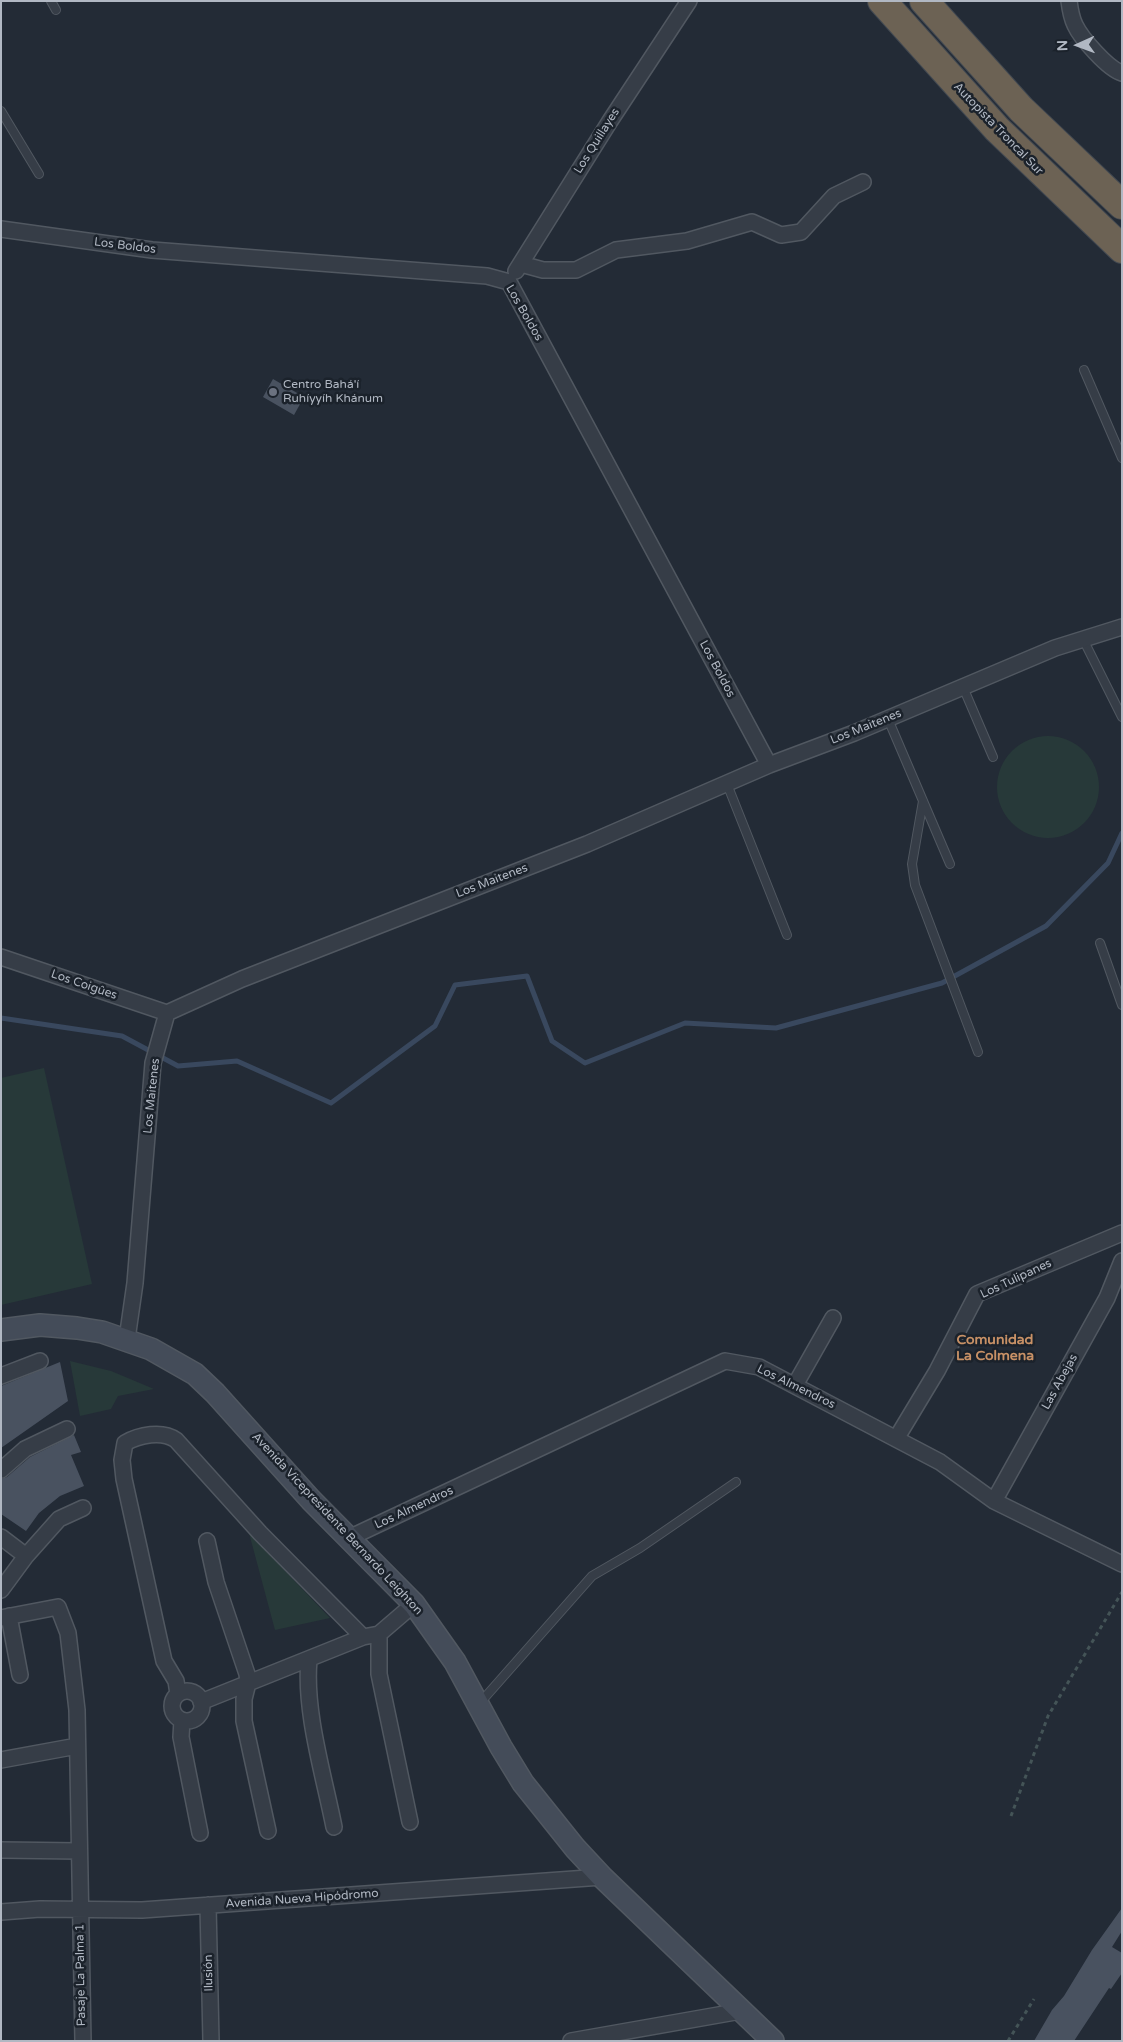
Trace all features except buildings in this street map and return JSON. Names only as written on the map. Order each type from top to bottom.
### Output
[{"type":"highway","name":"Autopista Troncal Sur","points":[[882,1],[996,129],[1122,250]]},
{"type":"highway","points":[[924,1],[1021,109],[1122,204]]},
{"type":"main road","name":"Avenida Vicepresidente Bernardo Leighton","points":[[1,1330],[40,1325],[102,1332],[166,1356],[195,1374],[215,1392],[310,1500],[414,1604],[455,1662],[523,1783],[547,1815],[602,1878],[741,2010],[765,2037]]},
{"type":"street","name":"Los Quillayes","points":[[509,282],[610,120],[689,1]]},
{"type":"street","points":[[1069,1],[1075,26],[1082,37],[1111,67],[1122,73]]},
{"type":"street","points":[[521,264],[543,270],[576,270],[616,250],[687,241],[752,222],[780,235],[802,232],[834,196],[863,182]]},
{"type":"street","name":"Los Boldos","points":[[1,229],[152,250],[487,276],[509,282],[769,765]]},
{"type":"street","name":"Los Maitenes","points":[[127,1340],[135,1283],[153,1062],[167,1013],[242,979],[587,844],[769,765],[888,719],[1055,648],[1122,627]]},
{"type":"street","name":"Los Coigûes","points":[[1,957],[167,1013]]},
{"type":"street","name":"Los Tulipanes","points":[[896,1438],[937,1371],[978,1294],[1122,1233]]},
{"type":"street","name":"Las Abejas","points":[[994,1501],[1107,1298],[1122,1261]]},
{"type":"street","points":[[795,1386],[833,1318]]},
{"type":"street","name":"Los Almendros","points":[[349,1538],[725,1360],[760,1366],[940,1462],[994,1501],[1122,1564]]},
{"type":"street","points":[[1,1376],[40,1361]]},
{"type":"street","points":[[1,1470],[25,1449],[67,1429]]},
{"type":"street","points":[[178,1694],[192,1692],[201,1702],[201,1711],[195,1718],[182,1720],[175,1715],[172,1706],[178,1694],[176,1681],[164,1661],[124,1479],[122,1451],[125,1444],[131,1440],[162,1434],[176,1440],[260,1533],[362,1637]]},
{"type":"street","points":[[1,1590],[26,1556],[59,1518],[83,1508]]},
{"type":"street","points":[[1,1537],[26,1556]]},
{"type":"street","points":[[207,1541],[216,1582],[248,1683],[244,1699],[244,1721],[268,1831]]},
{"type":"street","points":[[201,1702],[362,1637],[380,1634],[414,1604]]},
{"type":"street","name":"Pasaje La Palma 1","points":[[5,1617],[58,1608],[68,1633],[76,1710],[83,2041]]},
{"type":"street","points":[[5,1617],[20,1675]]},
{"type":"street","points":[[380,1634],[379,1674],[410,1822]]},
{"type":"street","points":[[309,1660],[306,1682],[334,1827]]},
{"type":"street","points":[[182,1720],[182,1737],[200,1833]]},
{"type":"street","points":[[1,1760],[77,1746]]},
{"type":"street","points":[[1,1850],[78,1851]]},
{"type":"street","name":"Avenida Nueva Hipódromo","points":[[1,1912],[40,1909],[142,1910],[602,1878]]},
{"type":"street","name":"Ilusión","points":[[208,1905],[210,2041]]},
{"type":"street","points":[[571,2041],[741,2010]]},
{"type":"lane","points":[[51,1],[56,10]]},
{"type":"lane","points":[[1,111],[39,174]]},
{"type":"lane","points":[[1084,370],[1122,458]]},
{"type":"lane","points":[[1083,639],[1122,717]]},
{"type":"lane","points":[[963,687],[993,757]]},
{"type":"lane","points":[[888,719],[950,864]]},
{"type":"lane","points":[[727,784],[787,935]]},
{"type":"lane","points":[[923,801],[912,864],[915,885],[978,1052]]},
{"type":"lane","points":[[1100,943],[1122,1004]]},
{"type":"lane","points":[[478,1705],[592,1576],[640,1548],[736,1482]]},
{"type":"path","points":[[1011,1816],[1048,1716],[1122,1592]]},
{"type":"path","points":[[1008,2041],[1034,1999]]},
{"type":"shaded area","points":[[1048,736],[1067,740],[1084,751],[1095,768],[1099,787],[1095,806],[1084,823],[1067,834],[1048,838],[1029,834],[1012,823],[1001,806],[997,787],[1001,768],[1012,751],[1029,740]]},
{"type":"shaded area","points":[[44,1068],[92,1284],[1,1305],[1,1078]]},
{"type":"shaded area","points":[[70,1361],[111,1371],[154,1389],[118,1396],[111,1409],[80,1416]]},
{"type":"shaded area","points":[[249,1533],[330,1618],[275,1630]]},
{"type":"waterway","points":[[1,1018],[122,1036],[178,1066],[237,1061],[331,1103],[435,1026],[455,985],[527,976],[552,1041],[585,1063],[685,1023],[776,1028],[942,983],[1046,926],[1108,863],[1122,833]]},
{"type":"place","name":"Centro Bahá'í Ruhíyyíh Khánum","points":[[273,392]]},
{"type":"district","name":"Comunidad La Colmena","points":[[995,1348]]}]
